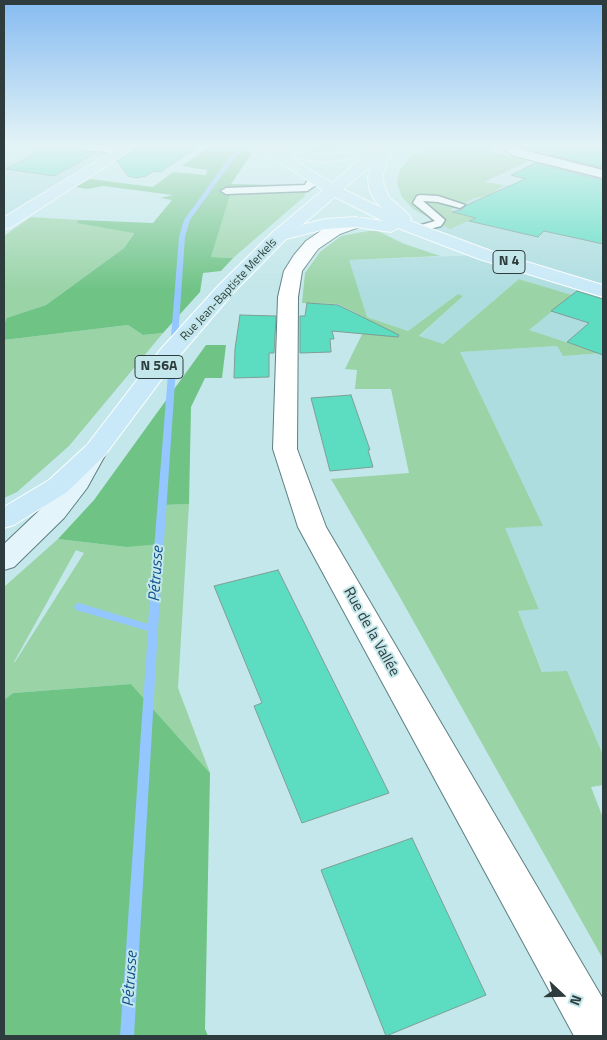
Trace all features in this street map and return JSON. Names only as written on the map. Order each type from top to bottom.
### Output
[{"type":"main road","points":[[4,224],[51,195]]},
{"type":"main road","name":"Rue Jean-Baptiste Merkels","points":[[4,519],[58,486],[96,450],[168,355],[227,288],[280,235],[328,195]]},
{"type":"main road","name":"N 4","points":[[342,195],[415,230],[485,255],[603,291]]},
{"type":"main road","name":"N 4","points":[[380,195],[382,199],[415,230]]},
{"type":"main road","points":[[280,235],[325,224],[356,222],[415,230]]},
{"type":"main road","points":[[4,560],[54,512],[78,482],[96,450]]},
{"type":"street","name":"Rue de la Vallée","points":[[356,222],[334,230],[312,245],[293,271],[288,298],[285,449],[312,527],[599,1036]]},
{"type":"lane","points":[[415,230],[438,224],[440,220],[418,203],[420,198],[438,199],[460,205]]},
{"type":"shaded area","points":[[4,195],[50,195],[4,224]]},
{"type":"shaded area","points":[[567,195],[603,204],[603,347],[596,352],[528,330],[572,295],[519,279],[443,344],[419,337],[463,296],[458,294],[408,331],[367,317],[348,260],[483,255],[415,230],[474,219],[450,211],[475,198]]},
{"type":"shaded area","points":[[557,346],[563,356],[603,353],[603,755],[567,671],[543,673],[518,611],[539,608],[504,527],[542,526],[459,352]]},
{"type":"green space","points":[[169,195],[238,195],[230,195],[211,257],[233,258],[221,271],[203,273],[200,292],[163,333],[143,335],[128,325],[4,340],[4,324],[7,318],[46,305],[124,248],[134,233],[76,223],[79,220],[153,223],[172,200],[160,198],[173,195]]},
{"type":"green space","points":[[230,195],[305,195],[233,258],[211,257]]},
{"type":"green space","points":[[401,195],[491,195],[475,198],[450,210],[475,218],[450,229],[413,209]]},
{"type":"green space","points":[[31,217],[79,220],[76,223],[134,232],[124,248],[46,305],[8,318],[4,324],[4,236]]},
{"type":"green space","points":[[378,231],[402,243],[440,256],[349,260],[367,317],[408,331],[458,294],[463,296],[419,336],[443,344],[519,279],[572,295],[529,330],[596,352],[603,347],[603,353],[563,356],[557,346],[460,352],[543,526],[505,528],[539,609],[518,611],[542,672],[567,671],[603,755],[603,785],[591,787],[603,818],[603,959],[397,592],[331,479],[409,473],[391,389],[355,389],[357,370],[345,369],[369,320],[338,304],[302,303],[305,273],[320,252],[341,236]]},
{"type":"green space","points":[[128,325],[143,335],[163,333],[69,446],[17,492],[4,498],[4,340]]},
{"type":"green space","points":[[206,345],[226,345],[222,378],[205,378],[191,407],[189,504],[163,505],[160,544],[126,547],[58,539],[94,500]]},
{"type":"green space","points":[[189,504],[178,688],[210,773],[131,684],[13,693],[4,700],[4,587],[58,539],[126,547],[163,505]],"holes":[[[76,550],[84,553],[15,662],[14,662]]]},
{"type":"green space","points":[[131,684],[210,773],[205,1029],[208,1036],[4,1036],[4,700],[13,693]]},
{"type":"building","points":[[490,195],[603,195],[603,244],[544,231],[538,237],[469,221],[476,218],[452,212],[461,210],[467,205]]},
{"type":"building","points":[[577,291],[603,299],[603,355],[567,342],[589,323],[551,311]]},
{"type":"building","points":[[307,303],[338,305],[399,335],[398,337],[332,331],[334,339],[330,339],[331,352],[300,353],[300,316],[305,316]]},
{"type":"building","points":[[240,315],[276,316],[274,353],[269,353],[269,377],[234,378],[235,349]]},
{"type":"building","points":[[351,395],[370,450],[368,450],[373,467],[330,471],[311,398]]},
{"type":"building","points":[[278,570],[389,793],[302,823],[254,706],[262,703],[214,586]]},
{"type":"building","points":[[412,838],[486,995],[386,1036],[321,870]]},
{"type":"waterway","name":"Pétrusse","points":[[153,629],[182,237],[187,220],[204,195]]},
{"type":"waterway","points":[[79,607],[153,629]]},
{"type":"waterway","name":"Pétrusse","points":[[127,1036],[153,629]]}]
